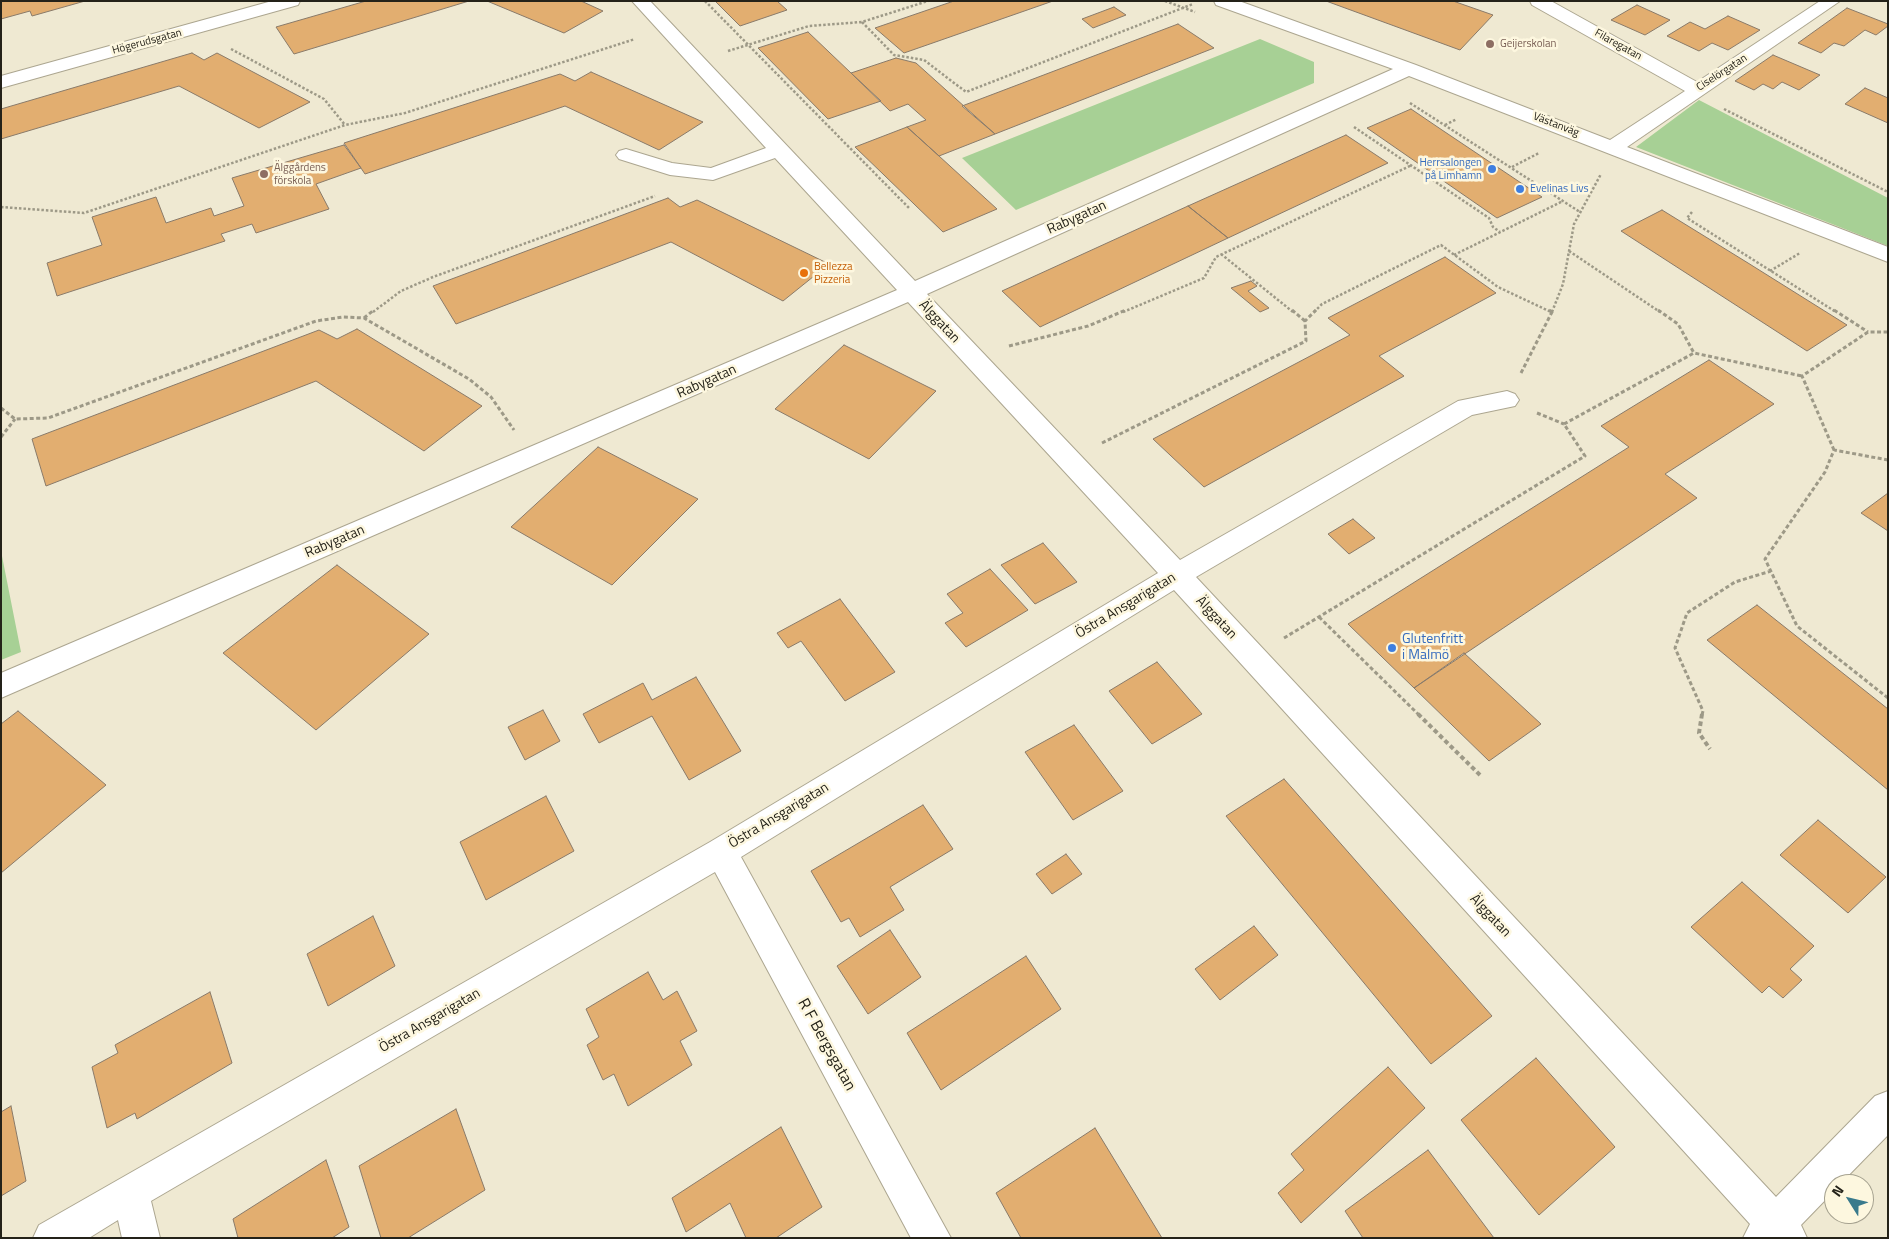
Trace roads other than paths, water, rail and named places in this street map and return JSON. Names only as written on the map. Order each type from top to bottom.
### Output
[{"type":"street","name":"Högerudsgatan","points":[[1,82],[292,1]]},
{"type":"street","name":"Älggatan","points":[[640,1],[1177,575],[1775,1233]]},
{"type":"street","name":"Västanväg","points":[[1222,1],[1409,69],[1888,255]]},
{"type":"street","name":"Filaregatan","points":[[1538,1],[1697,90]]},
{"type":"street","name":"Ciselörgatan","points":[[1613,147],[1832,1]]},
{"type":"street","name":"Rabygatan","points":[[1,686],[911,292],[1409,69]]},
{"type":"street","points":[[626,155],[670,169],[713,174],[778,150]]},
{"type":"street","name":"Östra Ansgarigatan","points":[[52,1238],[721,852],[1177,575],[1466,407],[1506,400]]},
{"type":"street","name":"R F Bergsgatan","points":[[721,852],[932,1238]]},
{"type":"street","points":[[1775,1233],[1888,1109]]},
{"type":"street","points":[[131,1194],[141,1238]]},
{"type":"place","name":"Geijerskolan","points":[[1490,44]]},
{"type":"place","name":"Herrsalongen på Limhamn","points":[[1492,169]]},
{"type":"place","name":"Älggårdens förskola","points":[[264,174]]},
{"type":"place","name":"Evelinas Livs","points":[[1520,189]]},
{"type":"place","name":"Bellezza Pizzeria","points":[[804,273]]},
{"type":"place","name":"Glutenfritt i Malmö","points":[[1392,648]]}]
